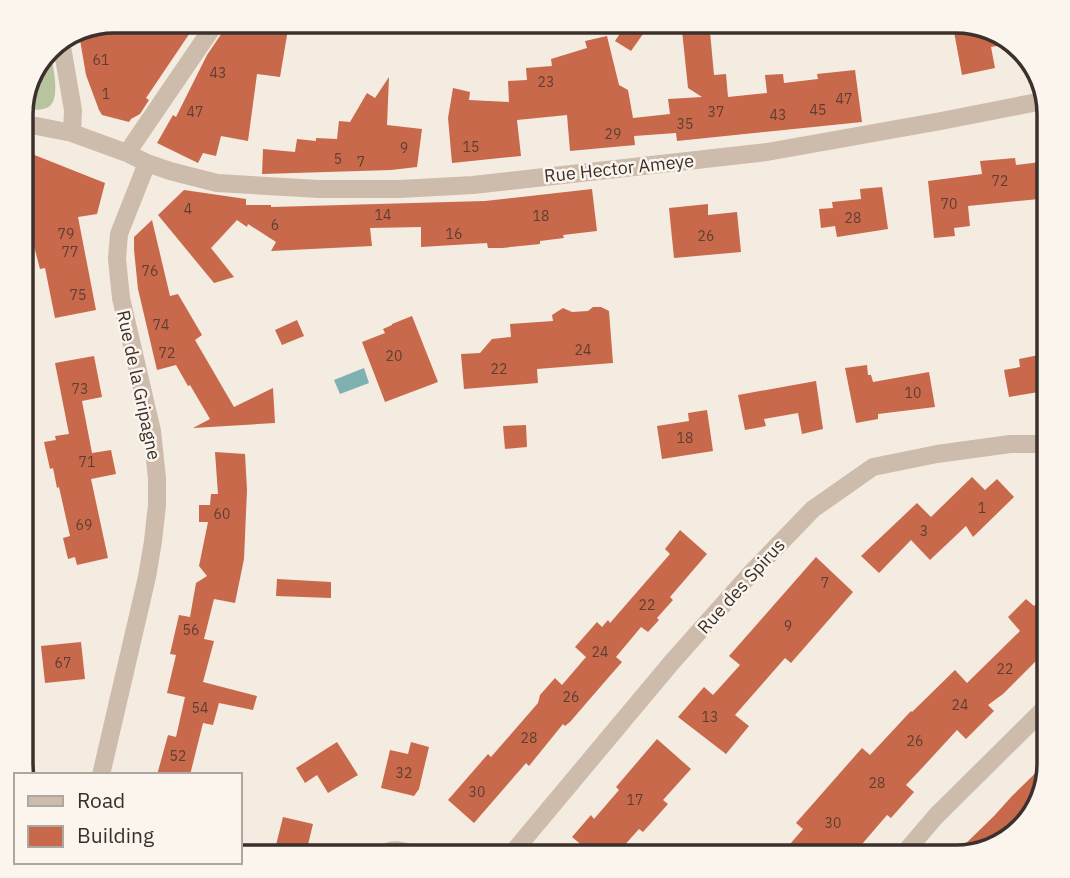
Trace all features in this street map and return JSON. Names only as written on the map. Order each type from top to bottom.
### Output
[{"type":"street","points":[[127,153],[210,33]]},
{"type":"street","points":[[63,52],[73,110],[72,133]]},
{"type":"street","name":"Rue Hector Ameye","points":[[33,125],[72,133],[147,163],[217,183],[319,190],[400,189],[473,184],[767,152],[1036,102]]},
{"type":"street","name":"Rue de la Gripagne","points":[[101,773],[147,577],[157,505],[152,431],[121,298],[117,259],[119,234],[147,163]]},
{"type":"street","name":"Rue des Spirus","points":[[519,845],[672,662],[753,571],[813,509],[873,467],[937,454],[998,446],[1037,444]]},
{"type":"street","points":[[911,845],[936,816],[1037,716]]},
{"type":"green space","points":[[52,63],[55,79],[53,101],[50,106],[33,109],[36,93]]},
{"type":"water","points":[[364,368],[369,383],[340,394],[334,380]]},
{"type":"building","points":[[114,33],[190,33],[146,98],[149,100],[140,114],[129,122],[102,115],[86,75],[80,41],[83,39]]},
{"type":"building","points":[[222,33],[287,33],[280,77],[257,74],[248,141],[221,136],[216,156],[203,153],[198,163],[157,143],[173,115],[176,117],[207,55]]},
{"type":"building","points":[[620,33],[643,34],[631,51],[615,41]]},
{"type":"building","points":[[682,33],[710,33],[714,75],[726,74],[728,97],[767,93],[765,75],[783,74],[784,83],[818,79],[817,74],[855,70],[862,122],[677,141],[676,133],[634,136],[635,145],[570,151],[567,115],[517,120],[521,156],[452,163],[448,118],[453,88],[470,92],[469,100],[509,102],[508,81],[527,80],[526,68],[552,66],[551,59],[587,48],[585,41],[607,36],[619,85],[628,90],[633,118],[670,114],[668,99],[702,97],[688,88]]},
{"type":"building","points":[[954,33],[987,39],[999,46],[991,47],[995,68],[962,75]]},
{"type":"building","points":[[389,77],[387,125],[422,129],[417,167],[262,174],[263,149],[295,152],[297,139],[337,139],[339,121],[350,122],[367,93],[375,98]]},
{"type":"building","points":[[33,154],[105,183],[97,214],[78,217],[96,310],[55,318],[45,268],[40,269],[33,242]]},
{"type":"building","points":[[1015,158],[1016,165],[1037,162],[1037,199],[968,206],[970,226],[954,228],[955,236],[934,238],[928,181],[982,174],[980,161]]},
{"type":"building","points":[[882,187],[888,229],[837,237],[835,226],[821,228],[819,209],[833,208],[832,202],[861,199],[860,189]]},
{"type":"building","points":[[592,189],[597,231],[563,235],[564,238],[540,241],[540,244],[502,248],[488,248],[487,243],[421,247],[421,227],[370,228],[372,246],[271,251],[276,242],[237,220],[211,248],[234,277],[214,283],[158,215],[184,190],[246,199],[246,205],[271,207],[485,201]]},
{"type":"building","points":[[708,204],[708,215],[737,212],[741,252],[674,258],[669,208]]},
{"type":"building","points":[[152,220],[170,296],[178,294],[202,335],[195,340],[234,407],[273,388],[275,423],[193,428],[210,419],[190,385],[188,386],[176,365],[157,370],[138,289],[134,250],[134,237]]},
{"type":"building","points":[[593,307],[609,311],[613,363],[537,369],[538,383],[464,389],[461,354],[480,353],[492,339],[511,337],[510,324],[553,321],[552,315],[563,308],[572,312],[588,311]]},
{"type":"building","points":[[412,316],[438,382],[385,402],[362,342],[385,333],[383,329]]},
{"type":"building","points":[[297,320],[304,336],[282,345],[275,330]]},
{"type":"building","points":[[1037,355],[1037,392],[1009,397],[1004,370],[1020,367],[1019,359]]},
{"type":"building","points":[[94,356],[102,397],[82,401],[92,453],[111,450],[116,474],[91,479],[108,558],[77,565],[75,557],[68,559],[63,538],[70,536],[59,487],[57,488],[53,468],[50,469],[44,442],[56,440],[55,436],[69,434],[55,363]]},
{"type":"building","points":[[867,365],[868,375],[871,375],[873,382],[929,372],[935,407],[878,414],[878,419],[856,423],[845,368]]},
{"type":"building","points":[[816,381],[823,429],[802,434],[798,413],[764,419],[766,426],[745,430],[738,395]]},
{"type":"building","points":[[707,410],[713,451],[662,459],[657,426],[689,421],[688,413]]},
{"type":"building","points":[[526,425],[527,447],[505,449],[503,426]]},
{"type":"building","points":[[215,452],[245,454],[247,490],[244,559],[235,603],[214,599],[204,639],[214,641],[203,682],[257,696],[253,710],[219,703],[213,725],[203,723],[190,773],[158,773],[168,735],[176,737],[185,697],[167,693],[176,655],[170,654],[179,615],[190,617],[196,583],[207,576],[199,566],[208,522],[199,522],[199,505],[210,505],[211,494],[218,494]]},
{"type":"building","points":[[972,477],[985,490],[997,479],[1014,497],[973,537],[966,526],[930,560],[911,540],[879,573],[861,556],[917,503],[931,517]]},
{"type":"building","points":[[680,530],[707,554],[670,597],[673,600],[657,618],[659,620],[648,632],[641,627],[616,657],[622,662],[570,722],[565,726],[563,724],[529,766],[526,763],[474,823],[448,800],[488,754],[491,757],[538,703],[540,695],[555,678],[562,685],[586,657],[575,647],[597,622],[602,627],[608,620],[610,623],[670,554],[665,549]]},
{"type":"building","points":[[816,557],[853,592],[791,663],[785,658],[735,715],[749,726],[726,754],[678,717],[704,687],[713,695],[740,665],[729,656]]},
{"type":"building","points":[[277,579],[331,582],[331,598],[276,596]]},
{"type":"building","points":[[1026,599],[1034,606],[1037,603],[1037,660],[988,705],[994,711],[966,739],[957,730],[906,785],[914,792],[891,818],[887,815],[861,845],[789,845],[803,829],[796,823],[862,748],[870,755],[911,711],[955,670],[967,683],[1020,631],[1008,617]]},
{"type":"building","points":[[81,642],[85,679],[45,683],[41,646]]},
{"type":"building","points":[[657,739],[691,769],[663,800],[668,804],[643,832],[639,829],[625,845],[582,845],[572,837],[591,815],[594,819],[619,790],[616,787]]},
{"type":"building","points":[[337,742],[358,775],[328,793],[317,775],[305,783],[296,768]]},
{"type":"building","points":[[411,742],[429,747],[419,789],[414,796],[381,788],[390,750],[408,754]]},
{"type":"building","points":[[1036,773],[1026,804],[1017,817],[987,839],[966,844],[994,816]]},
{"type":"building","points":[[283,817],[313,824],[308,845],[276,845]]}]
